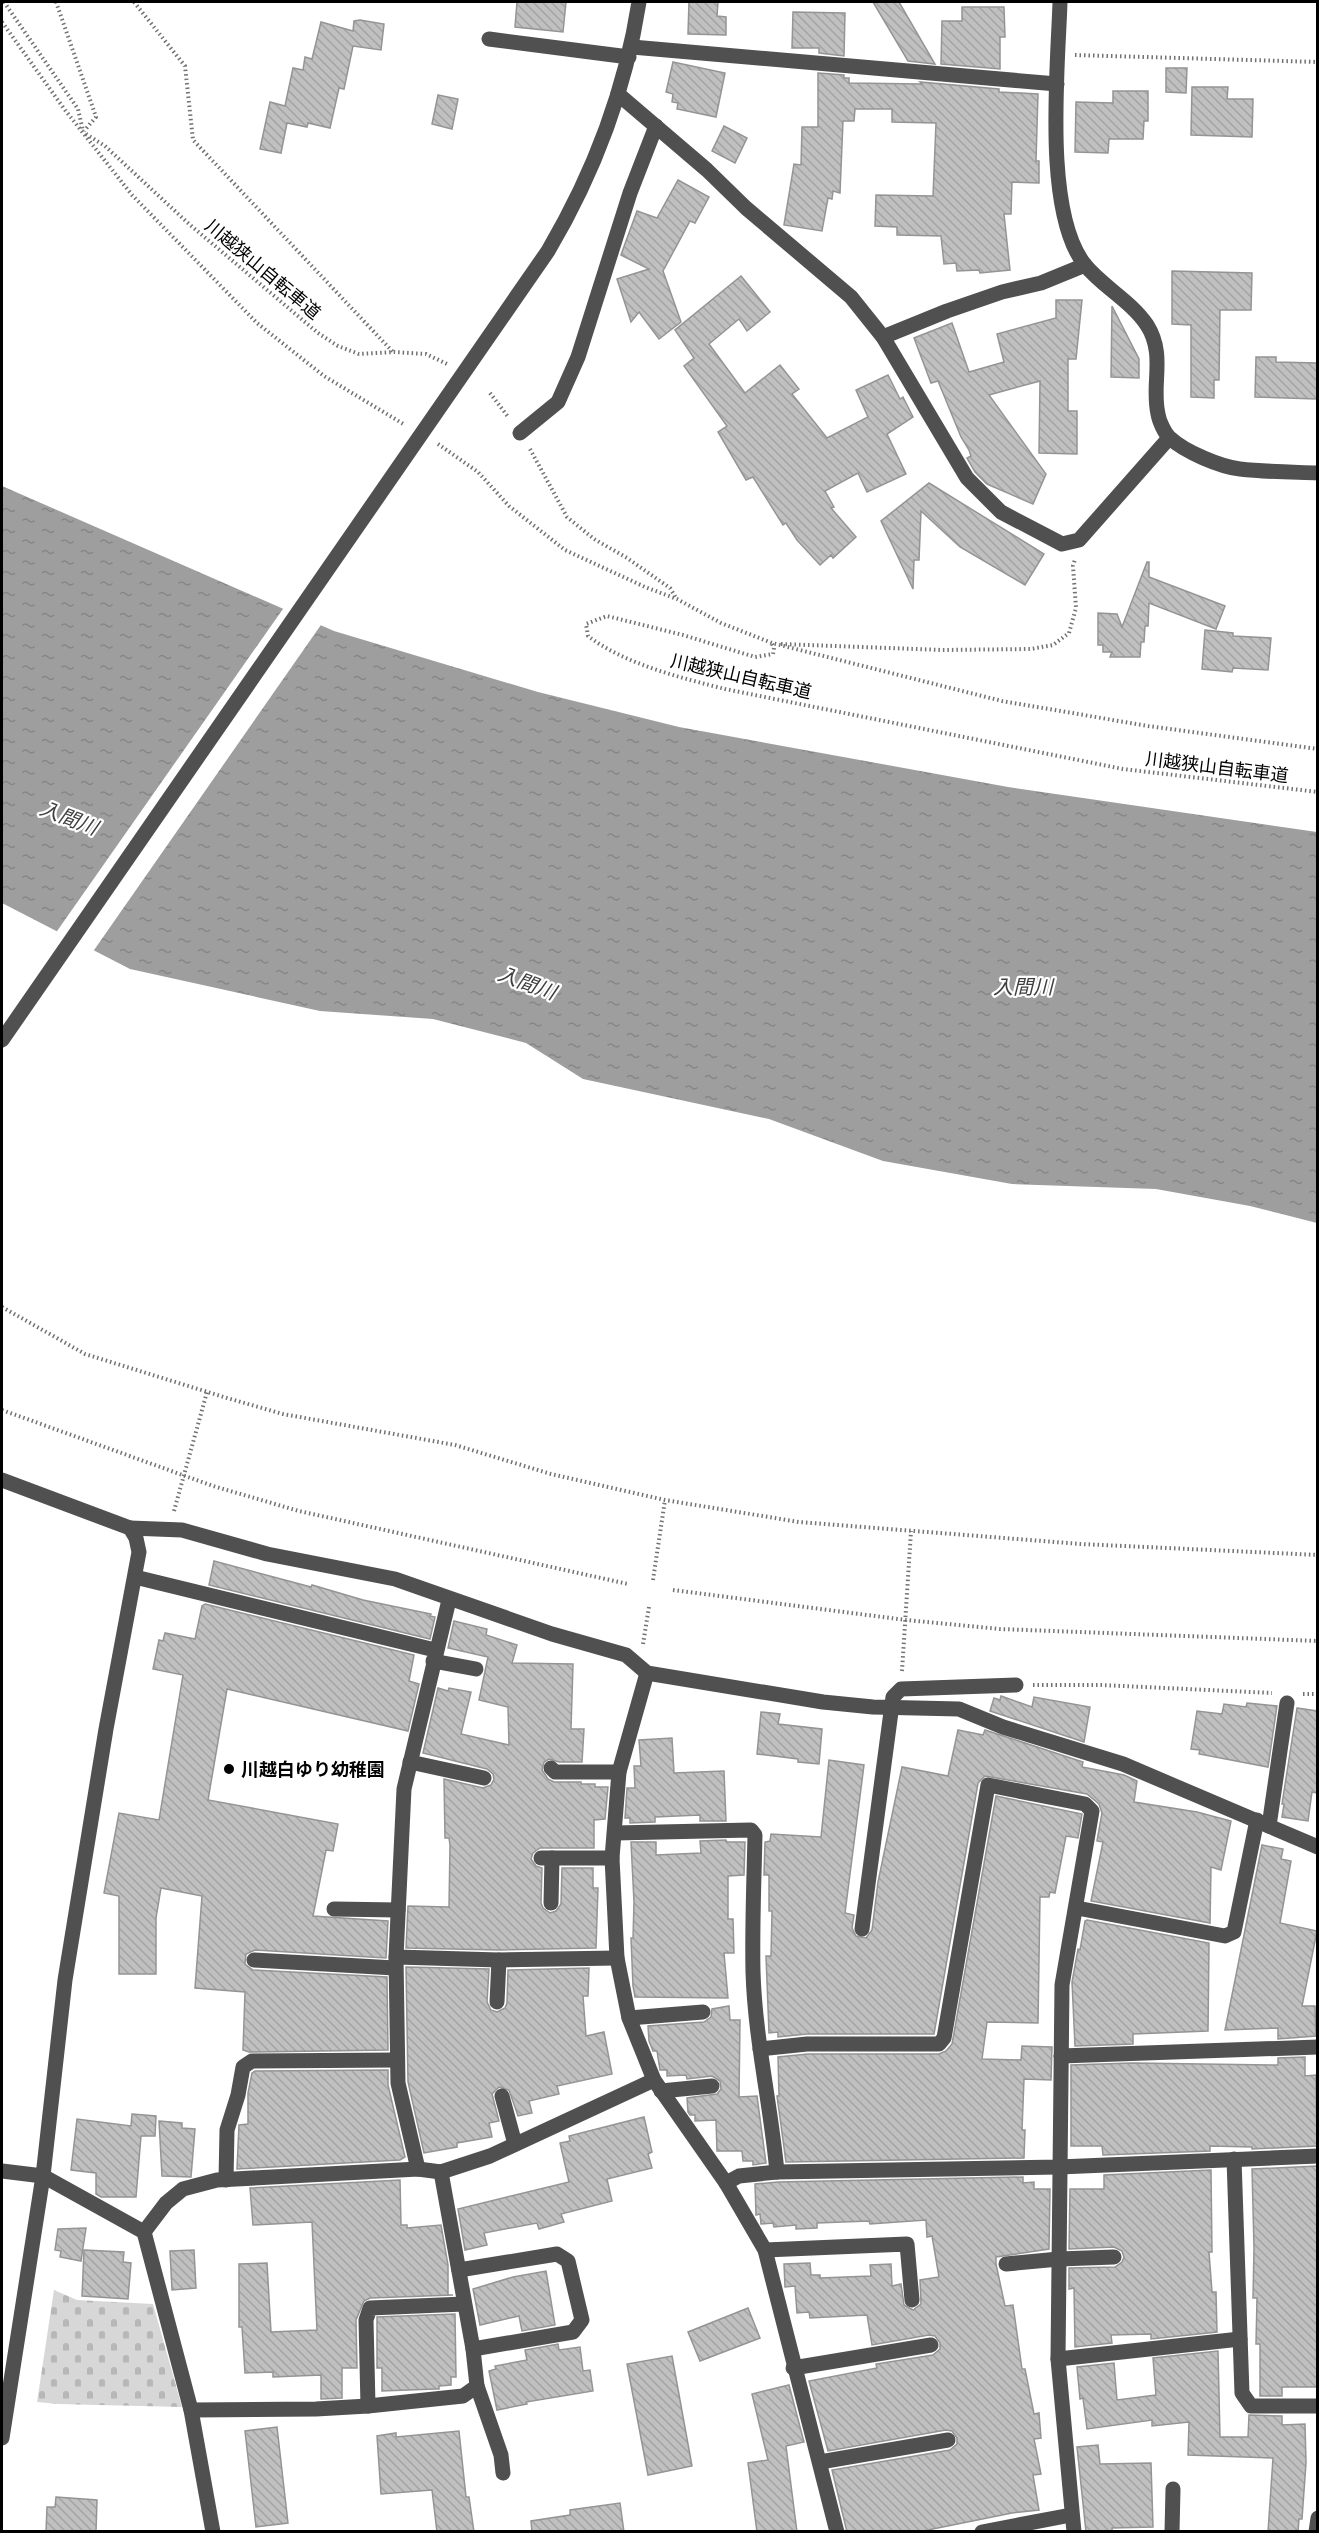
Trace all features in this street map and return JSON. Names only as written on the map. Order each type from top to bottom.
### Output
[{"type":"street","points":[[2,1040],[548,251],[570,214],[592,169],[611,121],[630,52],[639,2]]},
{"type":"street","points":[[1060,7],[1057,84],[1058,166],[1064,214],[1074,246],[1085,265],[1146,325],[1156,345],[1158,414],[1168,438],[1203,458],[1238,469],[1317,473]]},
{"type":"street","points":[[489,39],[630,52],[1057,84]]},
{"type":"street","points":[[618,94],[746,208],[851,297],[883,337],[967,478],[1001,512],[1062,544],[1080,540],[1168,438]]},
{"type":"street","points":[[520,434],[558,402],[578,357],[630,193],[656,126]]},
{"type":"street","points":[[883,337],[947,311],[1002,292],[1041,283],[1085,265]]},
{"type":"street","points":[[2,1480],[130,1528],[182,1530],[267,1554],[395,1579],[449,1600],[552,1634],[626,1655],[647,1673],[823,1702],[959,1709],[1004,1727],[1123,1764],[1317,1847]]},
{"type":"street","points":[[2,2428],[43,2176],[65,1980],[106,1729],[139,1552],[136,1538],[130,1528]]},
{"type":"street","points":[[135,1577],[476,1669]]},
{"type":"street","points":[[417,2169],[401,2100],[397,2060],[395,1962],[404,1789],[449,1600]]},
{"type":"street","points":[[647,1673],[619,1772],[612,1858],[618,1959],[629,2018],[658,2085],[726,2183],[765,2250],[793,2368],[837,2532]]},
{"type":"street","points":[[862,1929],[893,1697],[901,1689],[1016,1685]]},
{"type":"street","points":[[1077,1908],[1225,1936],[1234,1932],[1263,1823],[1284,1698]]},
{"type":"street","points":[[410,1762],[484,1778]]},
{"type":"street","points":[[550,1768],[555,1772],[619,1772]]},
{"type":"street","points":[[760,2049],[807,2044],[939,2044],[944,2038],[988,1785],[1085,1804],[1092,1811],[1062,1985],[1058,2359],[1074,2532]]},
{"type":"street","points":[[615,1833],[751,1830],[755,1835],[753,1973],[760,2049],[772,2119],[777,2172]]},
{"type":"street","points":[[551,1903],[546,1858],[612,1858]]},
{"type":"street","points":[[334,1909],[398,1910]]},
{"type":"street","points":[[254,1959],[395,1962],[618,1959]]},
{"type":"street","points":[[497,2002],[499,1960]]},
{"type":"street","points":[[629,2018],[703,2012]]},
{"type":"street","points":[[1061,2056],[1317,2047]]},
{"type":"street","points":[[226,2180],[227,2130],[238,2096],[243,2067],[252,2061],[397,2060]]},
{"type":"street","points":[[144,2232],[166,2203],[183,2189],[226,2180],[417,2169],[441,2172],[490,2156],[658,2085],[712,2086]]},
{"type":"street","points":[[502,2096],[515,2144]]},
{"type":"street","points":[[726,2183],[739,2175],[777,2172],[1059,2167],[1317,2156]]},
{"type":"street","points":[[1234,2159],[1242,2393],[1251,2406],[1317,2406]]},
{"type":"street","points":[[2,2171],[43,2176],[144,2232],[191,2410],[213,2532]]},
{"type":"street","points":[[441,2172],[473,2349],[477,2386],[501,2455],[503,2473]]},
{"type":"street","points":[[765,2250],[907,2244],[912,2300]]},
{"type":"street","points":[[459,2270],[557,2254],[568,2261],[582,2320],[573,2332],[473,2349]]},
{"type":"street","points":[[1006,2264],[1114,2257]]},
{"type":"street","points":[[368,2406],[366,2320],[370,2308],[464,2304]]},
{"type":"street","points":[[1058,2359],[1240,2339]]},
{"type":"street","points":[[793,2368],[931,2345]]},
{"type":"street","points":[[191,2410],[316,2409],[368,2406],[463,2396],[477,2386]]},
{"type":"street","points":[[820,2462],[948,2440]]},
{"type":"street","points":[[1172,2532],[1173,2489]]},
{"type":"street","points":[[982,2532],[1071,2515]]},
{"type":"street","points":[[1316,2532],[1317,2518]]},
{"type":"path","points":[[4,2],[78,109],[83,132]]},
{"type":"path","points":[[56,2],[96,117],[83,132]]},
{"type":"path","points":[[134,2],[185,66],[193,140],[394,352]]},
{"type":"path","points":[[2,22],[132,195],[257,322],[324,376],[412,429]]},
{"type":"path","points":[[1059,54],[1317,62]]},
{"type":"path","name":"川越狭山自転車道","points":[[83,132],[105,146],[189,224],[318,333],[338,346],[359,354],[394,352],[426,354],[454,367]]},
{"type":"path","points":[[490,393],[520,434],[567,517],[594,539],[627,558],[670,588],[677,599]]},
{"type":"path","points":[[438,444],[478,472],[509,506],[565,550],[645,587],[677,599],[721,623],[772,644],[1002,701],[1148,726],[1317,749]]},
{"type":"path","points":[[772,644],[942,650],[1031,649],[1053,645],[1069,633],[1076,608],[1073,566],[1080,540]]},
{"type":"path","name":"川越狭山自転車道","points":[[772,644],[773,654],[755,657],[683,635],[607,616],[586,624],[588,636],[608,650],[661,671],[725,689],[1123,769],[1317,792]]},
{"type":"path","points":[[2,1307],[85,1354],[207,1392],[283,1414],[455,1445],[550,1474],[665,1500],[798,1522],[1081,1544],[1317,1555]]},
{"type":"path","points":[[173,1511],[207,1392]]},
{"type":"path","points":[[2,1410],[33,1423],[184,1475],[299,1510],[462,1546],[555,1570],[597,1575],[628,1584]]},
{"type":"path","points":[[653,1580],[665,1500]]},
{"type":"path","points":[[902,1665],[911,1531]]},
{"type":"path","points":[[673,1590],[906,1620],[1000,1629],[1317,1641]]},
{"type":"path","points":[[643,1645],[648,1607]]},
{"type":"path","points":[[1016,1685],[1113,1685],[1284,1698]]},
{"type":"green space","points":[[54,2290],[77,2300],[153,2304],[182,2407],[37,2402]]},
{"type":"water","name":"入間川","points":[[2,486],[334,631],[538,692],[679,727],[1008,787],[1317,832],[1317,1223],[1250,1206],[1156,1189],[1012,1184],[883,1161],[769,1119],[583,1079],[526,1043],[433,1019],[320,1011],[130,969],[2,903]]},
{"type":"pier","points":[[285,606],[323,622],[92,953],[55,934]]},
{"type":"building","points":[[517,2],[566,2],[563,32],[515,27]]},
{"type":"building","points":[[689,2],[718,2],[717,16],[726,17],[726,35],[688,34]]},
{"type":"building","points":[[873,2],[899,2],[935,64],[908,61]]},
{"type":"building","points":[[962,7],[1004,7],[1005,37],[1000,37],[1000,69],[941,64],[942,21],[962,21]]},
{"type":"building","points":[[793,12],[845,13],[844,56],[819,53],[819,48],[792,48]]},
{"type":"building","points":[[354,21],[384,24],[381,50],[353,46],[344,89],[339,88],[330,128],[308,123],[307,127],[287,123],[281,153],[260,149],[270,102],[285,106],[293,68],[303,70],[305,57],[312,59],[321,22],[353,31]]},
{"type":"building","points":[[673,62],[725,73],[716,117],[677,109],[678,103],[672,102],[673,94],[666,92]]},
{"type":"building","points":[[1166,68],[1187,68],[1186,93],[1166,92]]},
{"type":"building","points":[[818,73],[844,75],[844,78],[849,78],[849,83],[922,84],[920,82],[999,89],[999,92],[1038,94],[1036,161],[1039,161],[1039,183],[1012,182],[1011,214],[1004,214],[1010,270],[980,273],[979,270],[957,271],[956,263],[944,264],[941,236],[897,235],[897,227],[875,226],[876,195],[933,196],[936,123],[892,122],[892,109],[855,109],[854,121],[843,121],[840,193],[833,191],[832,199],[828,198],[822,231],[784,225],[794,164],[801,165],[802,127],[818,127]]},
{"type":"building","points":[[1192,87],[1228,87],[1227,99],[1253,99],[1252,137],[1191,135]]},
{"type":"building","points":[[1113,91],[1148,91],[1148,121],[1144,121],[1143,139],[1109,139],[1108,153],[1075,152],[1076,102],[1113,103]]},
{"type":"building","points":[[438,95],[458,99],[452,129],[432,124]]},
{"type":"building","points":[[724,126],[747,138],[735,163],[712,151]]},
{"type":"building","points":[[678,180],[709,197],[695,223],[690,221],[663,271],[681,322],[659,339],[639,312],[631,322],[617,279],[649,269],[621,255],[637,211],[657,218]]},
{"type":"building","points":[[1172,271],[1252,273],[1251,310],[1220,310],[1219,380],[1214,380],[1214,398],[1191,397],[1191,325],[1172,324]]},
{"type":"building","points":[[741,276],[770,312],[747,331],[739,319],[709,344],[745,393],[780,365],[799,389],[792,394],[827,438],[868,417],[856,390],[888,375],[900,399],[903,397],[913,417],[887,434],[906,474],[867,492],[858,473],[825,491],[834,507],[831,508],[856,537],[833,558],[831,555],[820,565],[797,540],[786,523],[783,525],[753,477],[746,480],[718,432],[727,426],[684,366],[694,358],[675,330]]},
{"type":"building","points":[[1056,300],[1082,300],[1076,359],[1068,359],[1068,411],[1077,411],[1077,454],[1039,453],[1040,381],[989,395],[1046,474],[1033,504],[987,484],[975,472],[967,458],[971,456],[969,450],[961,437],[938,381],[931,383],[914,338],[952,323],[969,372],[1004,362],[997,334],[1056,318]]},
{"type":"building","points":[[1112,306],[1139,359],[1139,378],[1111,377]]},
{"type":"building","points":[[1256,357],[1276,357],[1276,362],[1317,363],[1317,399],[1255,397]]},
{"type":"building","points":[[929,483],[1044,554],[1025,585],[960,547],[921,511],[919,560],[914,560],[913,589],[881,521]]},
{"type":"building","points":[[1147,562],[1149,562],[1149,577],[1225,606],[1216,629],[1149,603],[1148,626],[1145,626],[1140,657],[1110,657],[1112,652],[1103,652],[1103,645],[1098,645],[1098,613],[1117,614],[1122,627]]},
{"type":"building","points":[[1205,630],[1233,633],[1233,636],[1271,638],[1268,670],[1233,668],[1232,672],[1202,669]]},
{"type":"building","points":[[214,1561],[363,1600],[431,1614],[430,1616],[435,1617],[430,1639],[209,1585]]},
{"type":"building","points":[[205,1604],[414,1655],[409,1681],[419,1684],[408,1731],[227,1689],[208,1800],[338,1824],[333,1851],[326,1850],[313,1916],[388,1921],[386,1958],[255,1950],[246,1954],[245,1964],[253,1970],[387,1977],[388,2050],[249,2052],[243,2050],[245,1992],[195,1988],[202,1896],[161,1888],[156,1918],[156,1974],[119,1974],[119,1896],[104,1893],[119,1813],[159,1820],[183,1675],[153,1669],[159,1640],[163,1641],[165,1633],[195,1639],[202,1606]]},
{"type":"building","points":[[454,1621],[487,1629],[486,1635],[517,1645],[512,1663],[573,1664],[571,1729],[584,1729],[582,1762],[559,1762],[549,1759],[544,1762],[542,1770],[548,1779],[554,1782],[581,1782],[581,1784],[595,1784],[595,1787],[608,1787],[605,1819],[594,1820],[594,1848],[540,1848],[533,1853],[531,1859],[536,1866],[542,1868],[541,1903],[543,1908],[550,1913],[556,1911],[561,1904],[562,1868],[593,1868],[593,1888],[598,1888],[596,1948],[499,1950],[406,1948],[408,1906],[449,1907],[450,1845],[449,1838],[445,1838],[444,1779],[483,1788],[491,1785],[494,1779],[493,1774],[487,1769],[423,1753],[438,1688],[471,1692],[461,1734],[509,1745],[508,1707],[479,1700],[488,1657],[448,1648]]},
{"type":"building","points":[[1001,1696],[1032,1707],[1034,1697],[1090,1707],[1084,1742],[990,1711],[994,1698],[1000,1700]]},
{"type":"building","points":[[1247,1703],[1277,1706],[1268,1767],[1199,1754],[1200,1750],[1191,1749],[1197,1711],[1222,1714],[1224,1704],[1246,1707]]},
{"type":"building","points":[[1297,1708],[1317,1711],[1317,1793],[1312,1792],[1308,1821],[1282,1817]]},
{"type":"building","points":[[761,1712],[780,1714],[778,1724],[822,1729],[819,1764],[757,1754]]},
{"type":"building","points":[[958,1730],[983,1735],[985,1730],[1083,1762],[1082,1767],[1124,1775],[1137,1781],[1134,1802],[1197,1812],[1231,1821],[1221,1870],[1211,1867],[1210,1923],[1091,1901],[1103,1842],[1097,1841],[1102,1813],[1099,1804],[1087,1794],[985,1776],[978,1783],[934,2034],[807,2034],[778,2037],[778,2032],[769,2033],[766,1956],[771,1956],[772,1911],[769,1911],[769,1875],[764,1875],[765,1842],[770,1841],[771,1834],[821,1837],[829,1760],[864,1765],[845,1913],[854,1915],[852,1928],[856,1936],[866,1938],[872,1930],[878,1882],[902,1767],[948,1776]]},
{"type":"building","points":[[672,1738],[674,1773],[724,1771],[726,1821],[700,1821],[700,1815],[655,1817],[655,1822],[630,1823],[630,1818],[625,1818],[627,1788],[635,1788],[634,1766],[641,1766],[639,1740]]},
{"type":"building","points":[[996,1796],[1082,1814],[1078,1838],[1066,1836],[1055,1893],[1050,1892],[1049,1897],[1040,1897],[1038,2023],[987,2022],[982,2059],[1021,2060],[1022,2046],[1052,2047],[1051,2080],[1024,2079],[1022,2130],[1025,2130],[1024,2158],[786,2162],[777,2096],[779,2096],[778,2057],[808,2054],[939,2054],[946,2051],[952,2044]]},
{"type":"building","points":[[726,1840],[727,1842],[745,1842],[744,1875],[728,1876],[728,1919],[733,1919],[734,1953],[724,1953],[728,1998],[635,1997],[631,1938],[633,1938],[634,1902],[631,1842],[656,1842],[656,1855],[701,1853],[700,1841]]},
{"type":"building","points":[[1262,1845],[1283,1849],[1281,1859],[1291,1861],[1280,1923],[1317,1931],[1302,2006],[1315,2006],[1316,2036],[1278,2039],[1278,2028],[1225,2030]]},
{"type":"building","points":[[1087,1920],[1209,1943],[1208,2031],[1133,2034],[1133,2044],[1075,2046],[1072,1982],[1078,1949],[1080,1950]]},
{"type":"building","points":[[406,1967],[489,1969],[487,2002],[491,2010],[497,2012],[505,2008],[507,2003],[508,1970],[589,1968],[588,1996],[583,1996],[586,2036],[604,2032],[612,2074],[557,2086],[559,2094],[529,2101],[532,2113],[518,2116],[509,2090],[499,2087],[492,2094],[499,2121],[489,2123],[492,2137],[457,2143],[457,2147],[424,2153],[408,2082]]},
{"type":"building","points":[[729,2006],[730,2020],[740,2020],[739,2097],[757,2096],[766,2163],[753,2165],[753,2161],[743,2161],[742,2151],[717,2151],[716,2120],[695,2121],[695,2115],[690,2115],[688,2112],[687,2098],[717,2094],[721,2089],[720,2081],[712,2076],[687,2079],[686,2075],[667,2076],[667,2070],[660,2070],[657,2051],[653,2051],[649,2041],[648,2026],[704,2022],[711,2017],[712,2009]]},
{"type":"building","points":[[1305,2057],[1305,2076],[1316,2075],[1317,2146],[1252,2149],[1252,2147],[1210,2146],[1210,2151],[1103,2155],[1102,2146],[1071,2146],[1071,2065],[1133,2063],[1278,2065],[1278,2058]]},
{"type":"building","points":[[388,2070],[388,2085],[405,2157],[400,2160],[237,2169],[239,2125],[248,2124],[248,2093],[252,2073],[255,2071]]},
{"type":"building","points":[[132,2114],[156,2116],[155,2136],[141,2136],[136,2197],[101,2197],[96,2194],[96,2173],[71,2170],[77,2119],[131,2126]]},
{"type":"building","points":[[644,2117],[652,2152],[648,2154],[652,2168],[607,2179],[612,2201],[561,2214],[564,2222],[539,2229],[537,2223],[484,2233],[487,2245],[465,2250],[458,2209],[569,2182],[560,2143],[570,2141],[569,2136]]},
{"type":"building","points":[[159,2121],[182,2123],[182,2128],[195,2129],[191,2177],[162,2176]]},
{"type":"building","points":[[1317,2166],[1317,2387],[1282,2387],[1282,2396],[1260,2396],[1260,2344],[1256,2344],[1257,2298],[1253,2298],[1252,2169]]},
{"type":"building","points":[[1211,2170],[1212,2252],[1209,2252],[1212,2292],[1216,2292],[1217,2332],[1151,2339],[1151,2334],[1111,2335],[1112,2343],[1075,2347],[1074,2288],[1069,2289],[1069,2268],[1115,2267],[1122,2262],[1124,2257],[1122,2251],[1114,2247],[1069,2249],[1070,2189],[1104,2189],[1104,2175]]},
{"type":"building","points":[[1023,2177],[1023,2183],[1034,2182],[1034,2189],[1050,2189],[1049,2249],[996,2257],[996,2264],[1005,2306],[1013,2305],[1022,2369],[1025,2369],[1034,2414],[1039,2413],[1041,2438],[1034,2439],[1041,2474],[1033,2475],[1039,2510],[1012,2513],[918,2532],[847,2532],[832,2470],[950,2450],[957,2444],[957,2438],[952,2431],[946,2430],[828,2451],[809,2381],[877,2368],[876,2364],[933,2355],[940,2349],[940,2343],[935,2336],[929,2335],[872,2345],[867,2315],[810,2318],[809,2312],[797,2313],[795,2286],[785,2287],[784,2264],[810,2263],[811,2275],[820,2275],[820,2278],[871,2276],[870,2265],[891,2264],[892,2286],[901,2284],[904,2305],[913,2310],[921,2304],[920,2280],[939,2277],[932,2236],[927,2237],[926,2220],[870,2224],[869,2221],[817,2223],[817,2228],[796,2229],[796,2225],[774,2227],[773,2223],[761,2224],[760,2214],[756,2215],[755,2184]]},
{"type":"building","points":[[400,2180],[401,2225],[407,2225],[407,2228],[441,2225],[448,2265],[448,2295],[453,2295],[370,2298],[364,2301],[356,2320],[357,2368],[342,2368],[342,2398],[321,2399],[321,2375],[273,2377],[273,2372],[245,2373],[242,2327],[239,2327],[239,2264],[267,2263],[271,2332],[317,2330],[312,2222],[253,2225],[250,2188]]},
{"type":"building","points":[[86,2228],[81,2261],[60,2257],[61,2251],[55,2250],[58,2229]]},
{"type":"building","points":[[84,2250],[124,2252],[123,2262],[131,2263],[128,2299],[82,2296]]},
{"type":"building","points":[[194,2250],[196,2288],[172,2290],[170,2251]]},
{"type":"building","points":[[546,2271],[555,2325],[522,2331],[519,2316],[480,2325],[473,2289],[513,2277]]},
{"type":"building","points":[[748,2308],[760,2338],[700,2361],[688,2332]]},
{"type":"building","points":[[455,2314],[456,2377],[451,2377],[451,2385],[439,2386],[439,2389],[382,2391],[382,2368],[377,2368],[377,2317]]},
{"type":"building","points":[[558,2344],[559,2350],[580,2347],[583,2371],[590,2370],[593,2391],[526,2402],[527,2404],[497,2410],[489,2371],[496,2369],[495,2366],[527,2360],[525,2350]]},
{"type":"building","points":[[1218,2351],[1220,2437],[1248,2437],[1249,2415],[1282,2416],[1282,2425],[1305,2424],[1306,2463],[1302,2519],[1299,2519],[1298,2532],[1268,2532],[1273,2458],[1188,2455],[1189,2422],[1152,2426],[1152,2420],[1087,2429],[1083,2398],[1080,2399],[1077,2367],[1114,2363],[1117,2400],[1156,2395],[1153,2358]]},
{"type":"building","points":[[672,2356],[692,2466],[648,2475],[627,2364]]},
{"type":"building","points":[[789,2385],[804,2442],[786,2446],[797,2532],[757,2532],[748,2463],[768,2460],[752,2394]]},
{"type":"building","points":[[277,2427],[288,2523],[256,2527],[245,2431]]},
{"type":"building","points":[[459,2431],[466,2497],[469,2497],[474,2532],[437,2532],[432,2490],[381,2494],[377,2436],[396,2433],[396,2437]]},
{"type":"building","points":[[1098,2445],[1100,2464],[1151,2463],[1153,2527],[1112,2528],[1112,2532],[1086,2532],[1077,2447]]},
{"type":"building","points":[[56,2497],[97,2500],[96,2532],[46,2532],[47,2507],[55,2507]]},
{"type":"building","points":[[620,2503],[624,2532],[532,2532],[531,2521],[570,2515],[570,2510]]},
{"type":"place","name":"川越白ゆり幼稚園","points":[[229,1769]]}]
